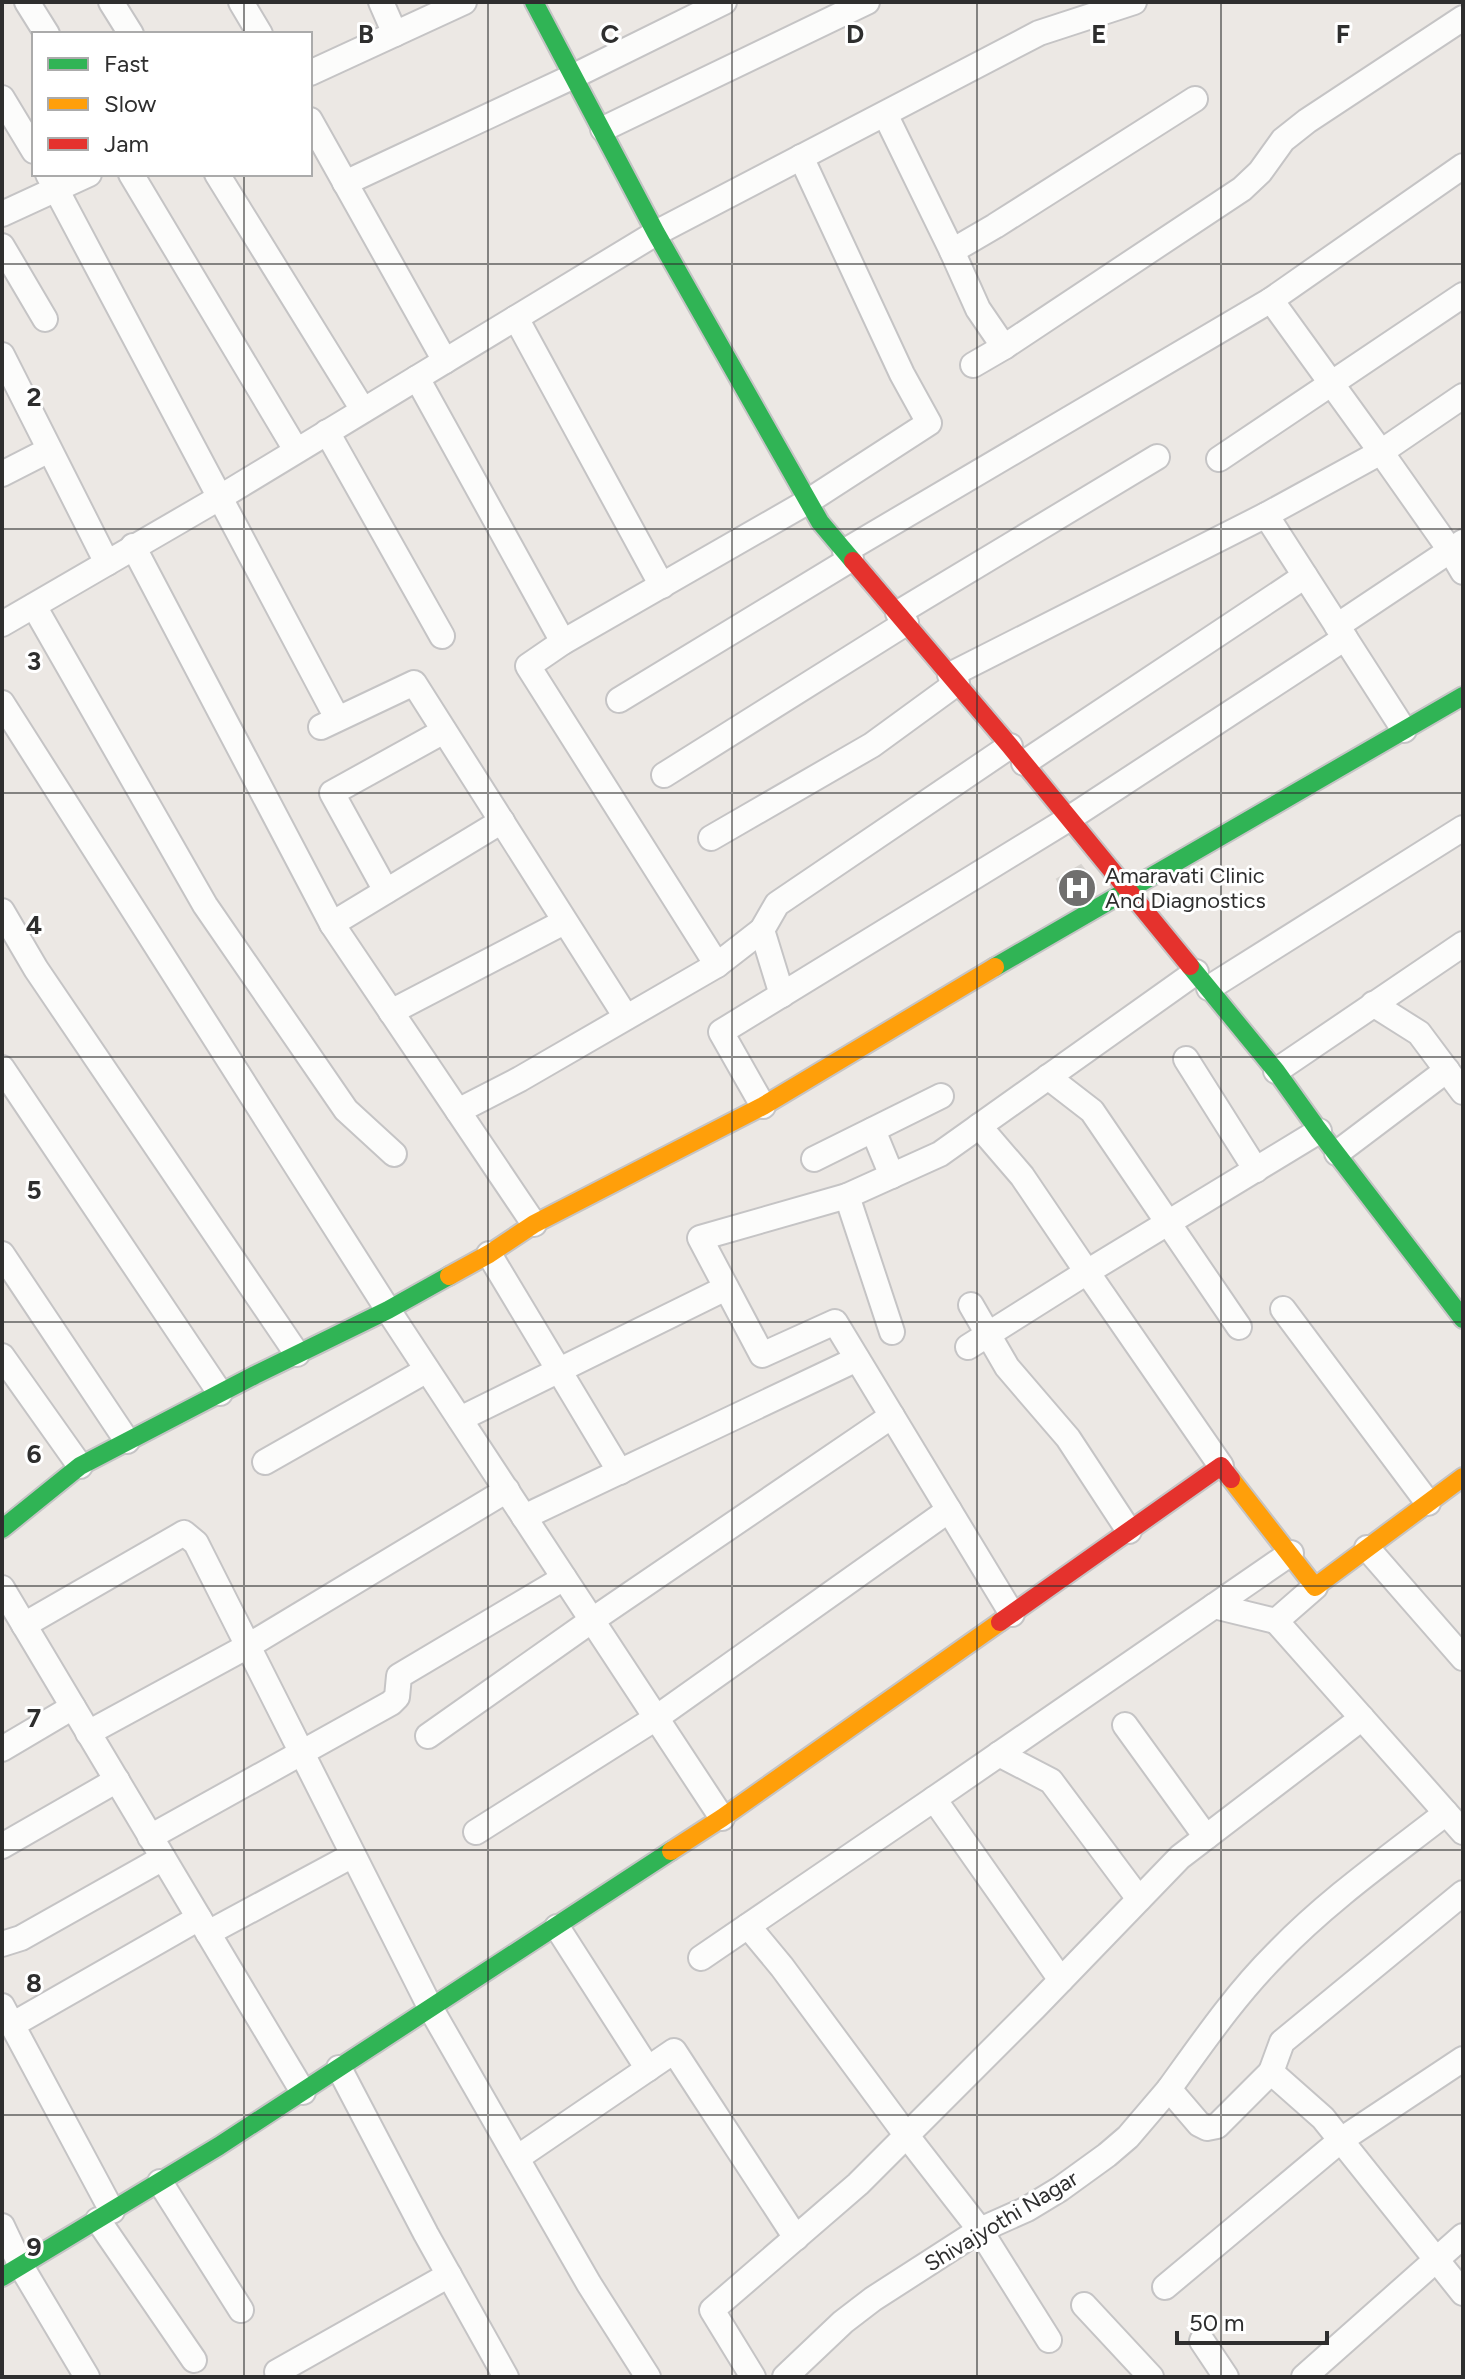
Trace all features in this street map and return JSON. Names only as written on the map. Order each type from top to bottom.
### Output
[{"type":"street","points":[[27,2],[46,32]]},
{"type":"street","points":[[111,2],[130,32]]},
{"type":"street","points":[[241,2],[259,32]]},
{"type":"street","points":[[381,2],[395,34]]},
{"type":"street","points":[[534,2],[656,233],[820,522],[1017,754],[1276,1071],[1463,1319]]},
{"type":"street","points":[[345,183],[724,2]]},
{"type":"street","points":[[603,129],[867,2]]},
{"type":"street","points":[[2,624],[219,498],[656,233],[1039,33],[1127,3]]},
{"type":"street","points":[[312,72],[451,5]]},
{"type":"street","points":[[973,365],[1242,189],[1260,172],[1283,140],[1307,121],[1463,18]]},
{"type":"street","points":[[2,98],[32,148]]},
{"type":"street","points":[[952,251],[1195,99]]},
{"type":"street","points":[[885,114],[978,309],[1004,347]]},
{"type":"street","points":[[312,124],[445,361]]},
{"type":"street","points":[[717,965],[528,666],[563,642],[807,502],[929,423],[902,374],[801,157]]},
{"type":"street","points":[[619,700],[848,555],[1271,300],[1463,166]]},
{"type":"street","points":[[2,214],[53,181],[79,176]]},
{"type":"street","points":[[132,176],[296,450]]},
{"type":"street","points":[[218,176],[363,410]]},
{"type":"street","points":[[53,181],[219,498],[329,722],[414,683],[626,1017]]},
{"type":"street","points":[[2,246],[45,319]]},
{"type":"street","points":[[1219,459],[1463,295]]},
{"type":"street","points":[[1271,300],[1381,452],[1457,546],[1463,572]]},
{"type":"street","points":[[516,318],[662,586]]},
{"type":"street","points":[[2,355],[107,563]]},
{"type":"street","points":[[417,378],[563,642]]},
{"type":"street","points":[[711,838],[872,745],[954,679],[1381,452],[1463,396]]},
{"type":"street","points":[[327,432],[442,636]]},
{"type":"street","points":[[2,474],[49,450]]},
{"type":"street","points":[[664,775],[902,618],[1157,457]]},
{"type":"street","points":[[1266,515],[1404,730]]},
{"type":"street","points":[[133,546],[332,924],[534,1224]]},
{"type":"street","points":[[763,1106],[721,1032],[1070,818],[1341,632],[1457,546]]},
{"type":"street","points":[[458,1111],[520,1079],[717,965],[762,930],[777,904],[1305,576]]},
{"type":"street","points":[[34,606],[205,905],[346,1110],[394,1154]]},
{"type":"street","points":[[2,1529],[80,1466],[388,1310],[489,1254],[534,1224],[763,1106],[1463,696]]},
{"type":"street","points":[[2,703],[388,1310],[722,1818]]},
{"type":"street","points":[[386,891],[332,793],[444,731]]},
{"type":"street","points":[[332,924],[502,821]]},
{"type":"street","points":[[1012,1614],[835,1322],[762,1355],[700,1238],[847,1196],[940,1154],[1048,1077],[1202,980],[1463,828]]},
{"type":"street","points":[[2,911],[36,969],[297,1354]]},
{"type":"street","points":[[391,1012],[564,922]]},
{"type":"street","points":[[762,930],[782,995]]},
{"type":"street","points":[[1276,1071],[1463,944]]},
{"type":"street","points":[[1373,1004],[1419,1033],[1463,1092]]},
{"type":"street","points":[[1186,1059],[1256,1170]]},
{"type":"street","points":[[2,1068],[220,1393]]},
{"type":"street","points":[[1337,1153],[1447,1070]]},
{"type":"street","points":[[1048,1077],[1092,1111],[1239,1327]]},
{"type":"street","points":[[814,1159],[941,1096]]},
{"type":"street","points":[[979,1126],[1022,1176],[1221,1466],[1315,1587]]},
{"type":"street","points":[[873,1130],[892,1176]]},
{"type":"street","points":[[978,1340],[1319,1131]]},
{"type":"street","points":[[847,1196],[892,1332]]},
{"type":"street","points":[[2,1254],[127,1441]]},
{"type":"street","points":[[489,1254],[620,1472]]},
{"type":"street","points":[[460,1419],[726,1288]]},
{"type":"street","points":[[971,1305],[978,1340],[1007,1367],[1068,1438],[1129,1531]]},
{"type":"street","points":[[1283,1309],[1428,1503]]},
{"type":"street","points":[[2,1356],[80,1466]]},
{"type":"street","points":[[524,1517],[857,1359]]},
{"type":"street","points":[[265,1462],[427,1370]]},
{"type":"street","points":[[428,1736],[892,1416]]},
{"type":"street","points":[[12,2272],[303,2092],[722,1818],[1221,1466]]},
{"type":"street","points":[[88,1733],[248,1646],[507,1490]]},
{"type":"street","points":[[1276,1621],[1315,1587],[1428,1503],[1458,1490]]},
{"type":"street","points":[[476,1832],[656,1718],[949,1510]]},
{"type":"street","points":[[24,1625],[184,1533],[196,1543],[431,2009],[589,2284],[648,2377]]},
{"type":"street","points":[[1367,1548],[1463,1658]]},
{"type":"street","points":[[701,1958],[1291,1553]]},
{"type":"street","points":[[2,1944],[21,1938],[301,1752],[394,1701],[399,1676],[564,1578]]},
{"type":"street","points":[[2,1588],[303,2092]]},
{"type":"street","points":[[1214,1606],[1276,1621],[1463,1832]]},
{"type":"street","points":[[2,1749],[73,1707]]},
{"type":"street","points":[[753,2377],[712,2310],[858,2184],[1180,1857],[1362,1718]]},
{"type":"street","points":[[1125,1725],[1206,1837]]},
{"type":"street","points":[[999,1754],[1051,1781],[1139,1899]]},
{"type":"street","points":[[2,1846],[117,1780]]},
{"type":"street","points":[[934,1799],[1061,1980]]},
{"type":"street","name":"Shivajyothi Nagar","points":[[785,2377],[843,2322],[873,2299],[980,2230],[1027,2209],[1060,2189],[1107,2155],[1128,2137],[1169,2089],[1232,2002],[1275,1954],[1320,1912],[1446,1813]]},
{"type":"street","points":[[194,2360],[105,2215],[7,2015],[353,1855]]},
{"type":"street","points":[[1169,2089],[1199,2124],[1207,2128],[1217,2126],[1271,2072],[1282,2042],[1463,1893]]},
{"type":"street","points":[[748,1926],[980,2230],[1049,2340]]},
{"type":"street","points":[[557,1927],[648,2069]]},
{"type":"street","points":[[517,2158],[674,2051],[796,2238]]},
{"type":"street","points":[[1165,2287],[1341,2140],[1463,2059]]},
{"type":"street","points":[[339,2068],[506,2377]]},
{"type":"street","points":[[1271,2072],[1323,2118],[1463,2293]]},
{"type":"street","points":[[160,2182],[241,2310]]},
{"type":"street","points":[[2,2226],[12,2272],[87,2377]]},
{"type":"street","points":[[1304,2377],[1463,2236]]},
{"type":"street","points":[[277,2372],[449,2275]]},
{"type":"street","points":[[1084,2305],[1151,2377]]},
{"type":"street","points":[[1202,2341],[1226,2377]]},
{"type":"building","points":[[1081,865],[1096,885],[1069,901],[1057,879]]},
{"type":"traffic: fast","points":[[534,2],[656,233],[820,522],[853,561]]},
{"type":"traffic: fast","points":[[995,967],[1463,696]]},
{"type":"traffic: fast","points":[[1190,966],[1276,1071],[1463,1319]]},
{"type":"traffic: fast","points":[[2,1529],[80,1466],[449,1276]]},
{"type":"traffic: fast","points":[[2,2277],[219,2146],[671,1851]]},
{"type":"traffic: slow","points":[[449,1276],[534,1224],[763,1106],[995,967]]},
{"type":"traffic: slow","points":[[1231,1479],[1315,1587],[1463,1477]]},
{"type":"traffic: slow","points":[[671,1851],[1000,1622]]},
{"type":"traffic: jam","points":[[853,561],[1190,966]]},
{"type":"traffic: jam","points":[[1000,1622],[1221,1466],[1231,1479]]},
{"type":"place","name":"Amaravati Clinic And Diagnostics","points":[[1077,888]]}]
